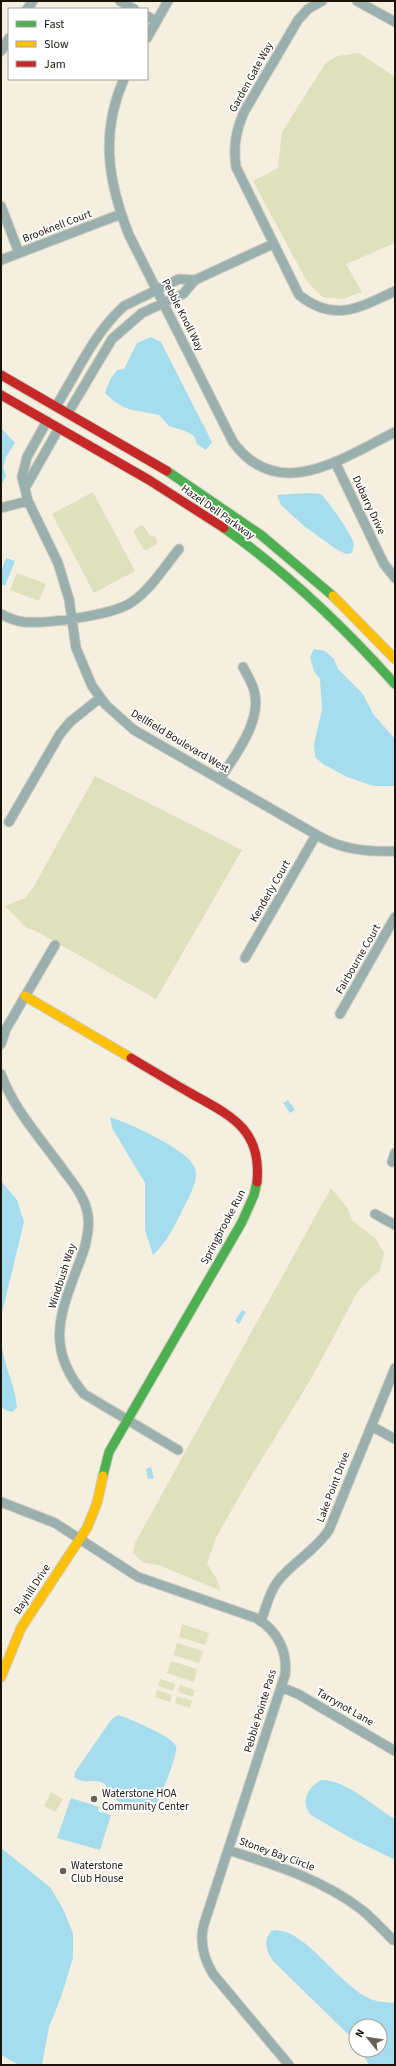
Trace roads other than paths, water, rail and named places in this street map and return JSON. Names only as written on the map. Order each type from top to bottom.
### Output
[{"type":"main road","name":"Hazel Dell Parkway","points":[[1,375],[192,487],[260,534],[336,599],[395,659]]},
{"type":"main road","name":"Hazel Dell Parkway","points":[[1,395],[166,490],[236,537],[323,609],[395,684]]},
{"type":"main road","name":"Springbrooke Run","points":[[25,996],[235,1119],[249,1136],[255,1149],[258,1178],[251,1205],[106,1459],[93,1516],[79,1539]]},
{"type":"main road","name":"Bayhill Drive","points":[[1,1677],[21,1628],[79,1539]]},
{"type":"street","points":[[120,1],[132,8]]},
{"type":"street","points":[[148,36],[168,1]]},
{"type":"street","name":"Garden Gate Way","points":[[322,1],[308,9],[298,20],[244,112],[237,127],[234,144],[236,167],[299,295],[310,304],[323,309],[340,311],[365,305],[395,290]]},
{"type":"street","points":[[357,1],[395,22]]},
{"type":"street","points":[[148,17],[156,21]]},
{"type":"street","points":[[1,51],[8,40]]},
{"type":"street","name":"Pebble Knoll Way","points":[[124,80],[112,117],[109,148],[112,182],[121,214],[129,235],[158,290],[233,442],[245,456],[265,468],[291,474],[313,470],[338,460],[395,432]]},
{"type":"street","points":[[1,206],[19,253]]},
{"type":"street","name":"Brooknell Court","points":[[1,260],[121,214]]},
{"type":"street","points":[[68,414],[112,340],[142,313],[165,304],[183,294],[196,280],[273,244]]},
{"type":"street","points":[[56,406],[98,336],[116,313],[124,306],[179,279],[196,280]]},
{"type":"street","name":"Dellfield Boulevard West","points":[[47,421],[24,464],[22,477],[28,501],[58,563],[69,599],[71,618],[79,657],[92,686],[100,698],[116,716],[134,730],[316,835],[333,843],[352,849],[373,852],[395,851]]},
{"type":"street","points":[[25,488],[59,428]]},
{"type":"street","name":"Dubarry Drive","points":[[338,460],[384,564],[395,578]]},
{"type":"street","points":[[1,508],[28,501]]},
{"type":"street","points":[[1,614],[24,622],[71,618],[112,611],[129,604],[150,585],[179,549]]},
{"type":"street","points":[[220,779],[254,717],[256,704],[254,692],[243,666]]},
{"type":"street","points":[[9,822],[60,734],[70,722],[100,698]]},
{"type":"street","name":"Kenderly Court","points":[[245,958],[316,835]]},
{"type":"street","name":"Fairbourne Court","points":[[340,1014],[395,917]]},
{"type":"street","points":[[1,1044],[6,1029],[55,945]]},
{"type":"street","name":"Windbush Way","points":[[1,1074],[9,1093],[21,1113],[74,1184],[84,1201],[88,1216],[85,1245],[70,1287],[60,1324],[59,1343],[61,1354],[73,1381],[84,1394],[178,1450]]},
{"type":"street","points":[[392,1162],[395,1153]]},
{"type":"street","points":[[375,1214],[395,1225]]},
{"type":"street","name":"Lake Point Drive","points":[[261,1621],[271,1592],[277,1582],[320,1543],[329,1530],[370,1426],[395,1368]]},
{"type":"street","points":[[370,1426],[395,1439]]},
{"type":"street","name":"Pebble Pointe Pass","points":[[1,1502],[42,1518],[79,1539],[138,1578],[261,1621],[276,1636],[284,1654],[285,1670],[281,1687],[202,1932],[205,1957],[216,1978],[289,2065]]},
{"type":"street","name":"Tarrynot Lane","points":[[281,1687],[298,1694],[395,1750]]},
{"type":"street","name":"Stoney Bay Circle","points":[[228,1850],[285,1868],[317,1882],[358,1908],[393,1940]]},
{"type":"water","points":[[151,337],[161,342],[212,442],[206,450],[197,444],[194,436],[185,431],[169,426],[159,415],[136,411],[124,407],[105,393],[110,380],[117,370],[124,369],[137,343]]},
{"type":"water","points":[[1,428],[15,443],[6,457],[3,467],[6,476],[1,485]]},
{"type":"water","points":[[308,493],[321,494],[334,511],[353,540],[354,544],[352,553],[346,554],[336,549],[304,526],[281,505],[277,495]]},
{"type":"water","points":[[6,558],[15,561],[5,586],[1,584],[1,572]]},
{"type":"water","points":[[314,649],[325,651],[334,659],[338,669],[362,693],[374,715],[395,739],[395,786],[374,786],[347,777],[323,764],[315,757],[314,744],[322,710],[320,679],[314,671],[310,657]]},
{"type":"water","points":[[288,1100],[295,1110],[290,1113],[283,1103]]},
{"type":"water","points":[[110,1117],[156,1137],[169,1145],[189,1159],[196,1171],[193,1188],[177,1222],[167,1239],[153,1255],[145,1230],[145,1183],[112,1128]]},
{"type":"water","points":[[1,1181],[17,1200],[24,1222],[1,1317]]},
{"type":"water","points":[[242,1310],[246,1312],[239,1324],[235,1321]]},
{"type":"water","points":[[1,1338],[4,1356],[16,1398],[17,1407],[12,1412],[5,1410],[1,1406]]},
{"type":"water","points":[[151,1467],[154,1478],[148,1479],[146,1469]]},
{"type":"water","points":[[118,1715],[140,1723],[167,1737],[176,1746],[172,1766],[155,1805],[141,1811],[134,1810],[114,1798],[105,1784],[96,1781],[81,1781],[74,1777],[75,1772],[111,1720]]},
{"type":"water","points":[[321,1780],[341,1784],[395,1819],[395,1860],[352,1839],[311,1815],[306,1806],[307,1796],[312,1787]]},
{"type":"water","points":[[71,1798],[99,1807],[98,1811],[111,1815],[100,1850],[57,1838]]},
{"type":"water","points":[[1,1848],[50,1887],[63,1909],[73,1933],[73,1958],[61,1997],[49,2027],[42,2065],[19,2065],[1,2055]]},
{"type":"water","points":[[277,1930],[289,1933],[301,1940],[348,1984],[360,1993],[373,2000],[395,2003],[395,2065],[369,2065],[365,2058],[388,2058],[388,2018],[348,2018],[348,2034],[273,1961],[266,1946],[267,1939],[271,1931]]},
{"type":"place","name":"Waterstone HOA Community Center","points":[[94,1799]]},
{"type":"place","name":"Waterstone Club House","points":[[63,1871]]}]
